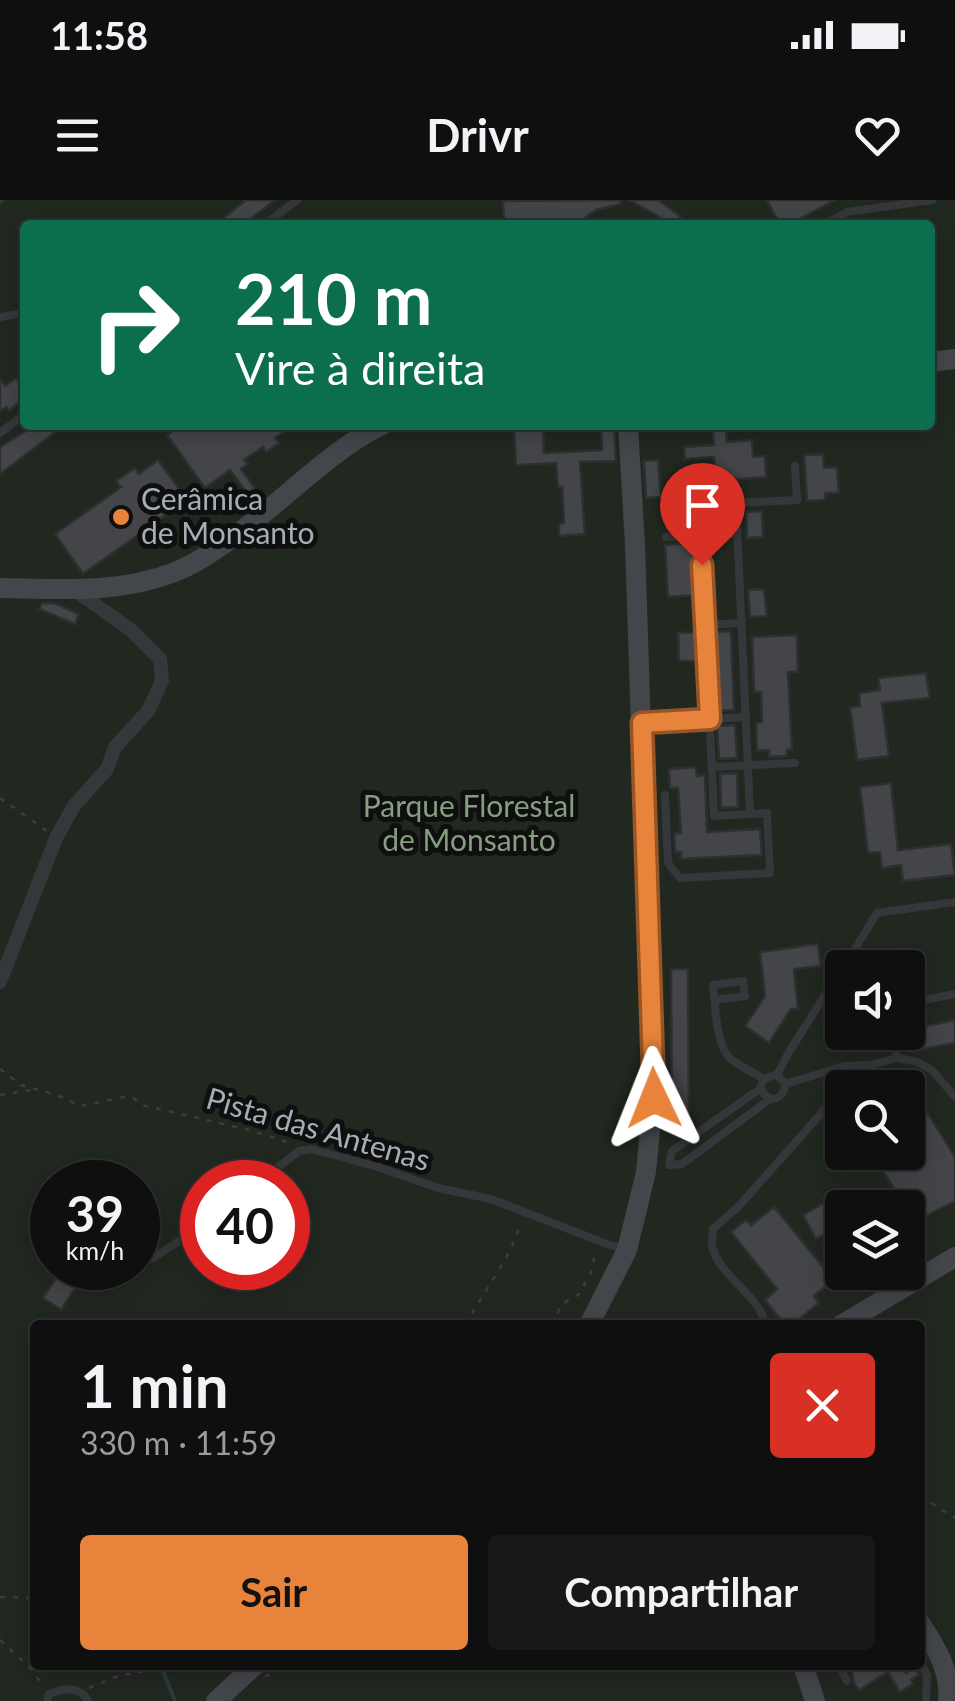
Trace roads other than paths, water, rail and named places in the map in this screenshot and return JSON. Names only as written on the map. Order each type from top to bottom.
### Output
[{"type":"street","points":[[0,588],[74,590],[130,584],[176,571],[238,533],[316,470],[375,430]]},
{"type":"street","points":[[591,1320],[627,1250],[646,1172],[654,1098],[628,430]]},
{"type":"street","points":[[0,982],[56,838],[74,806],[106,770],[116,747],[148,711],[163,676],[160,660],[131,630],[74,590]]},
{"type":"street","points":[[848,1320],[955,1257]]},
{"type":"street","points":[[925,1632],[942,1661],[948,1701]]},
{"type":"street","points":[[216,1701],[250,1670]]},
{"type":"street","points":[[804,1670],[815,1701]]},
{"type":"lane","points":[[271,220],[298,200]]},
{"type":"lane","points":[[833,220],[848,212],[932,200]]},
{"type":"lane","points":[[0,433],[20,418]]},
{"type":"lane","points":[[750,814],[736,503],[797,500],[795,466]]},
{"type":"lane","points":[[666,537],[737,534]]},
{"type":"lane","points":[[664,795],[668,863],[680,878],[770,873],[767,813],[714,816],[701,535]]},
{"type":"lane","points":[[705,625],[742,623]]},
{"type":"lane","points":[[642,723],[746,718]]},
{"type":"lane","points":[[712,767],[794,763]]},
{"type":"lane","points":[[854,950],[878,913],[955,902]]},
{"type":"lane","points":[[925,1000],[955,994]]},
{"type":"lane","points":[[778,1075],[825,996]]},
{"type":"lane","points":[[715,1000],[721,1045],[728,1056],[762,1084],[764,1095],[770,1099]]},
{"type":"lane","points":[[896,1050],[897,1058]]},
{"type":"lane","points":[[786,1084],[844,1066],[897,1058],[915,1060],[932,1070],[955,1097]]},
{"type":"lane","points":[[865,1070],[870,1065]]},
{"type":"lane","points":[[669,1166],[672,1151],[770,1075],[778,1075],[786,1084]]},
{"type":"lane","points":[[646,1172],[682,1164],[770,1099],[778,1098],[786,1084]]},
{"type":"lane","points":[[765,1320],[763,1312],[728,1274],[712,1248],[713,1229],[739,1206],[825,1110]]},
{"type":"lane","name":"Pista das Antenas","points":[[287,1160],[311,1148],[438,1188],[490,1198],[627,1250]]},
{"type":"lane","points":[[841,1670],[847,1681]]},
{"type":"lane","points":[[925,1670],[926,1701]]},
{"type":"lane","points":[[48,1698],[65,1690],[78,1690],[86,1697]]},
{"type":"waterway","points":[[163,1670],[175,1701]]},
{"type":"place","name":"Cerâmica de Monsanto","points":[[121,517]]},
{"type":"park label","name":"Parque Florestal de Monsanto","points":[[469,824]]}]
